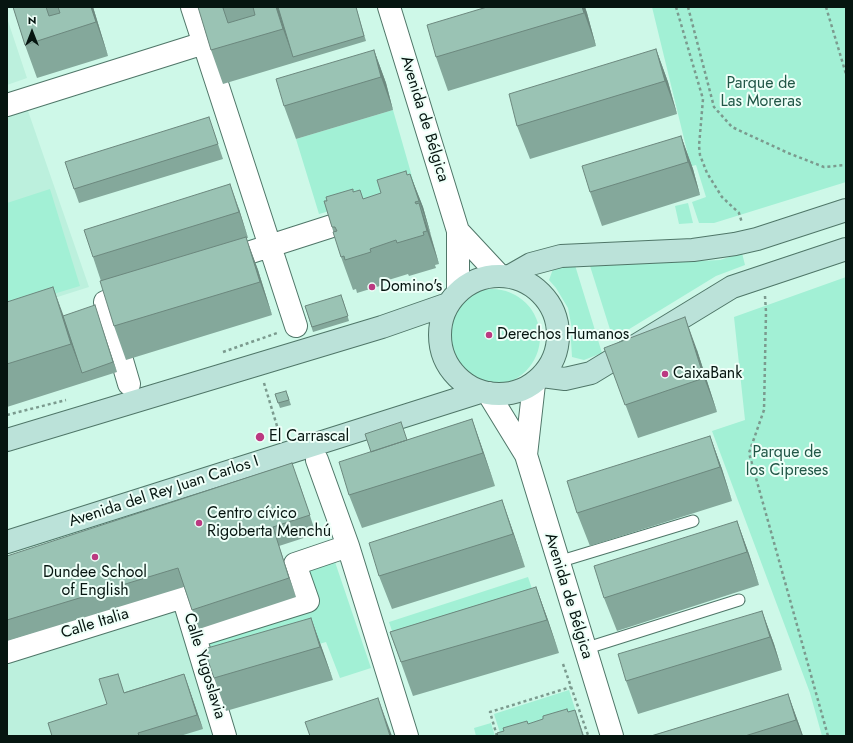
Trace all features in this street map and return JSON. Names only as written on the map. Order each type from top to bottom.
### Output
[{"type":"main road","points":[[7,440],[382,327],[453,298],[476,280],[504,276],[532,264],[560,256],[693,250],[735,244],[757,239],[846,210]]},
{"type":"main road","points":[[538,380],[564,379],[591,373],[732,287],[846,249]]},
{"type":"main road","points":[[453,298],[441,326],[440,338],[443,356],[452,371],[465,384],[484,392],[500,395],[512,393],[538,380],[553,362],[558,344],[557,320],[553,308],[542,293],[528,282],[504,276]]},
{"type":"main road","name":"Avenida del Rey Juan Carlos I","points":[[7,542],[285,453],[484,392]]},
{"type":"street","points":[[192,7],[296,326]]},
{"type":"street","name":"Avenida de Bélgica","points":[[389,7],[458,231]]},
{"type":"street","points":[[7,105],[204,43]]},
{"type":"street","points":[[203,268],[270,245],[381,211]]},
{"type":"street","points":[[458,231],[504,276]]},
{"type":"street","points":[[453,298],[458,231]]},
{"type":"street","points":[[129,384],[105,302],[150,287]]},
{"type":"street","points":[[526,455],[538,380]]},
{"type":"street","points":[[484,392],[526,455]]},
{"type":"street","name":"Avenida de Bélgica","points":[[526,455],[584,649],[612,736]]},
{"type":"street","points":[[317,460],[348,546],[407,736]]},
{"type":"street","points":[[196,636],[308,601],[295,564],[348,546]]},
{"type":"street","name":"Calle Yugoslavia","points":[[183,597],[226,736]]},
{"type":"street","name":"Calle Italia","points":[[7,652],[183,597]]},
{"type":"lane","points":[[558,562],[693,521]]},
{"type":"lane","points":[[584,649],[739,600]]},
{"type":"path","points":[[676,7],[703,99],[699,146],[700,155],[707,173],[722,196],[739,213],[741,222]]},
{"type":"path","points":[[688,7],[714,107],[732,127],[788,153],[824,167],[846,165]]},
{"type":"path","points":[[826,7],[846,74]]},
{"type":"path","points":[[765,296],[764,410],[749,453],[828,736]]},
{"type":"path","points":[[254,342],[258,364],[285,453]]},
{"type":"path","points":[[7,415],[28,409]]},
{"type":"path","points":[[563,664],[588,735],[586,736]]},
{"type":"path","points":[[497,736],[490,712],[571,687]]},
{"type":"shaded area","points":[[7,18],[27,78],[7,85]]},
{"type":"shaded area","points":[[27,108],[89,287],[7,313],[7,114]]},
{"type":"shaded area","points":[[180,607],[221,736],[7,736],[7,662]]},
{"type":"green space","name":"Parque de Las Moreras","points":[[652,7],[846,7],[846,182],[714,223],[699,223],[692,202],[706,197],[696,165],[692,166],[688,155]]},
{"type":"green space","points":[[393,110],[415,187],[319,214],[296,139]]},
{"type":"green space","points":[[50,189],[80,286],[7,308],[7,203]]},
{"type":"green space","points":[[688,203],[693,223],[679,224],[675,206]]},
{"type":"green space","points":[[742,253],[745,265],[716,276],[613,339],[590,266],[720,260]]},
{"type":"green space","points":[[574,262],[602,353],[584,360],[572,357],[572,329],[568,308],[556,288],[549,280],[553,269]]},
{"type":"green space","name":"Parque de los Cipreses","points":[[846,277],[846,736],[822,736],[810,693],[712,431],[745,420],[734,317]]},
{"type":"green space","points":[[492,289],[510,293],[526,303],[536,319],[540,337],[536,355],[526,371],[510,381],[492,385],[474,381],[458,371],[448,355],[444,337],[448,319],[458,303],[474,293]]},
{"type":"green space","points":[[335,562],[371,668],[340,678],[326,642],[216,674],[205,639],[320,603],[308,570]]},
{"type":"green space","points":[[528,577],[541,615],[401,658],[389,622]]},
{"type":"green space","points":[[569,690],[583,734],[576,736],[501,736],[494,714]]},
{"type":"green space","points":[[491,723],[495,736],[476,736],[474,728]]},
{"type":"building","points":[[13,7],[46,7],[49,16],[60,13],[58,7],[91,7],[96,22],[25,45]]},
{"type":"building","points":[[198,7],[225,7],[223,8],[228,23],[255,15],[253,7],[276,7],[283,29],[211,50]]},
{"type":"building","points":[[278,7],[356,7],[364,36],[293,57]]},
{"type":"building","points":[[487,7],[582,7],[584,13],[436,57],[427,25]]},
{"type":"building","points":[[656,49],[665,81],[517,126],[509,94]]},
{"type":"building","points":[[374,50],[381,77],[284,106],[276,79]]},
{"type":"building","points":[[209,117],[218,144],[74,189],[65,162]]},
{"type":"building","points":[[681,136],[688,162],[590,192],[582,166]]},
{"type":"building","points":[[406,171],[407,175],[410,174],[419,201],[415,202],[416,204],[419,203],[427,231],[423,232],[424,235],[397,243],[396,240],[370,249],[371,252],[345,260],[344,256],[341,257],[333,232],[337,231],[335,227],[332,227],[324,201],[327,201],[326,197],[353,189],[353,192],[360,190],[363,199],[381,193],[377,180]]},
{"type":"building","points":[[230,184],[239,212],[93,257],[84,230]]},
{"type":"building","points":[[246,237],[260,282],[114,326],[100,281]]},
{"type":"building","points":[[53,287],[71,344],[7,364],[7,302]]},
{"type":"building","points":[[341,295],[348,316],[312,327],[305,306]]},
{"type":"building","points":[[95,305],[113,362],[82,373],[63,316]]},
{"type":"building","points":[[685,317],[704,378],[625,405],[604,348]]},
{"type":"building","points":[[286,391],[289,400],[278,403],[275,394]]},
{"type":"building","points":[[472,419],[483,453],[349,495],[339,462]]},
{"type":"building","points":[[401,422],[407,440],[371,452],[365,434]]},
{"type":"building","points":[[710,436],[720,467],[577,513],[567,481]]},
{"type":"building","points":[[292,463],[310,515],[273,527],[289,578],[192,610],[178,568],[7,620],[7,556]]},
{"type":"building","points":[[502,500],[513,534],[379,576],[369,543]]},
{"type":"building","points":[[737,521],[747,552],[604,598],[594,566]]},
{"type":"building","points":[[536,587],[547,620],[401,662],[390,632]]},
{"type":"building","points":[[762,611],[770,637],[626,681],[618,654]]},
{"type":"building","points":[[311,618],[320,647],[214,678],[204,649]]},
{"type":"building","points":[[118,674],[124,693],[184,674],[197,715],[138,733],[139,736],[52,736],[48,723],[107,704],[99,679]]},
{"type":"building","points":[[788,694],[796,720],[745,736],[651,736]]},
{"type":"building","points":[[378,698],[390,736],[310,736],[305,722]]},
{"type":"building","points":[[567,709],[568,712],[575,710],[583,736],[498,736],[497,733],[504,731],[503,728],[527,721],[528,724],[543,719],[543,716]]},
{"type":"place","name":"Domino's","points":[[372,287]]},
{"type":"place","name":"Derechos Humanos","points":[[489,335]]},
{"type":"place","name":"CaixaBank","points":[[665,374]]},
{"type":"place","name":"El Carrascal","points":[[260,437]]},
{"type":"place","name":"Centro cívico Rigoberta Menchú","points":[[199,523]]},
{"type":"place","name":"Dundee School of English","points":[[95,557]]}]
